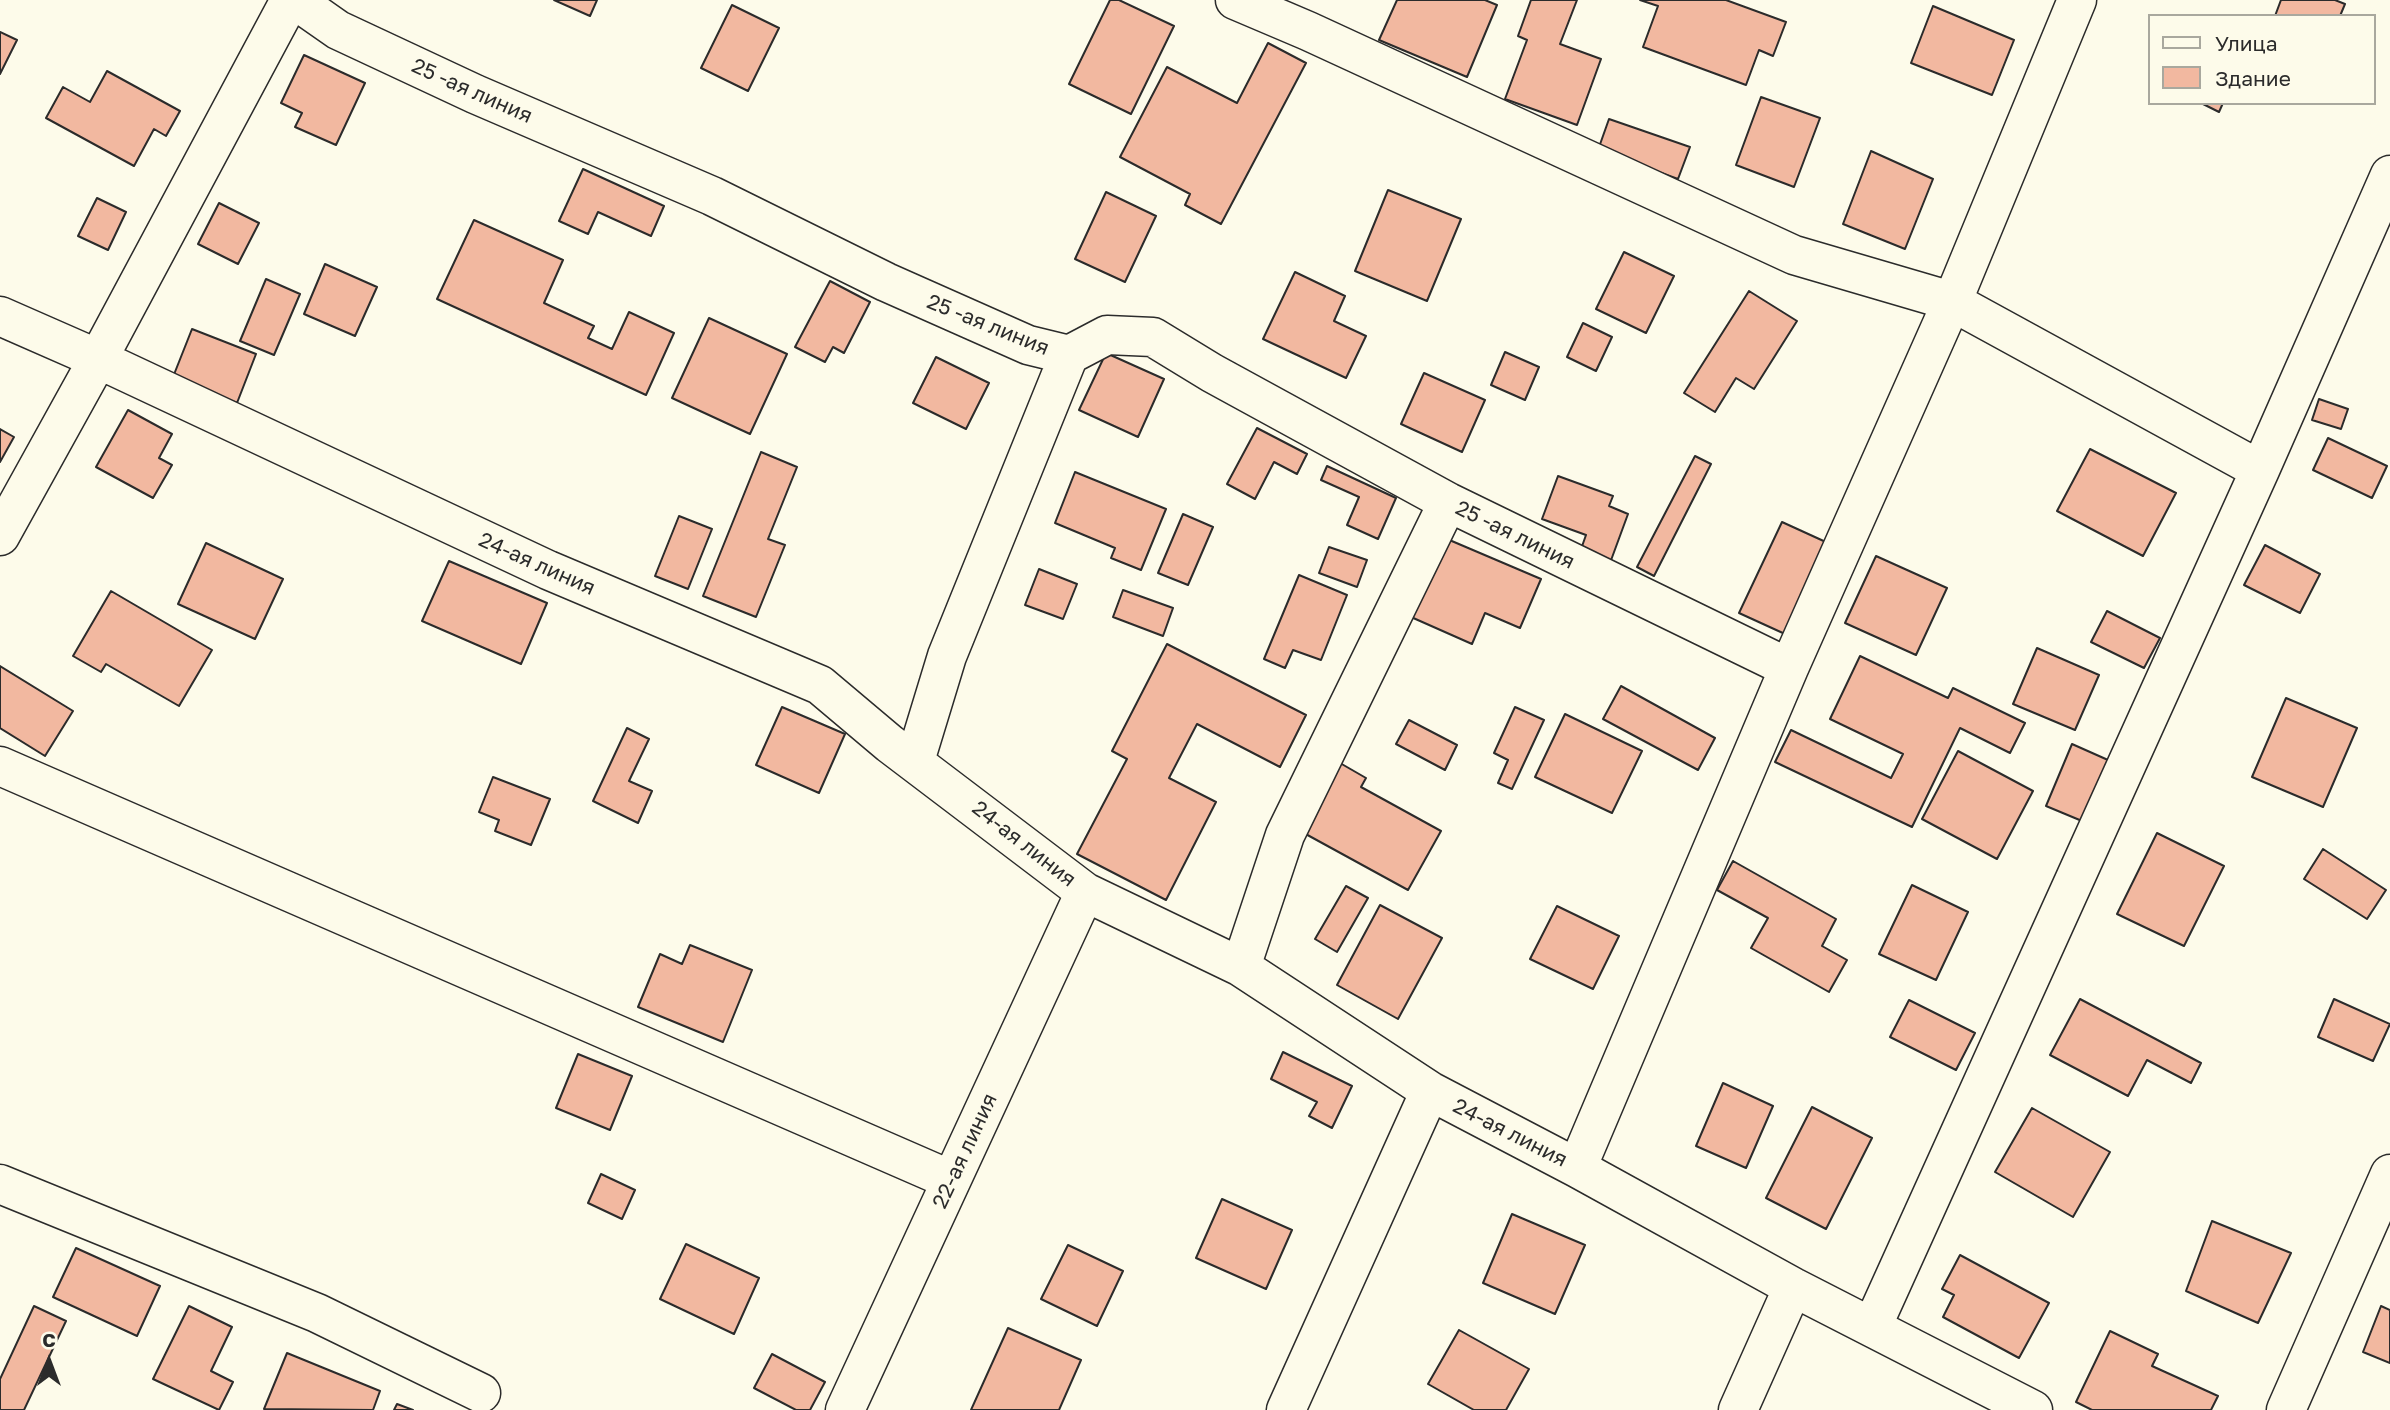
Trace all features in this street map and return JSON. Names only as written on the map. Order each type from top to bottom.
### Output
[{"type":"street","name":"25 -ая линия","points":[[292,0],[338,30],[475,94],[712,196],[886,282],[1028,345],[1069,355],[1107,335],[1153,337],[1212,373],[1448,502],[1789,668]]},
{"type":"street","points":[[0,536],[99,359],[292,0]]},
{"type":"street","points":[[1235,0],[1794,255],[1951,300],[2260,470]]},
{"type":"street","points":[[1577,1168],[1789,668],[1951,300],[2077,0]]},
{"type":"street","points":[[1872,1328],[2260,470],[2390,175]]},
{"type":"street","name":"24-ая линия","points":[[0,316],[99,359],[548,570],[820,685],[890,744],[1085,892],[1241,967],[1430,1091],[1793,1287],[2033,1410]]},
{"type":"street","points":[[915,761],[947,656],[1069,355]]},
{"type":"street","points":[[1241,967],[1285,835],[1448,502]]},
{"type":"street","points":[[0,766],[951,1180]]},
{"type":"street","name":"22-ая линия","points":[[845,1410],[1085,892]]},
{"type":"street","points":[[1286,1410],[1430,1091]]},
{"type":"street","points":[[2286,1410],[2390,1174]]},
{"type":"street","points":[[0,1184],[317,1313],[481,1393]]},
{"type":"street","points":[[1738,1410],[1793,1287]]},
{"type":"building","points":[[554,0],[597,0],[590,16]]},
{"type":"building","points":[[1110,0],[1119,0],[1174,26],[1131,114],[1069,84]]},
{"type":"building","points":[[1397,0],[1485,0],[1497,5],[1467,77],[1379,40]]},
{"type":"building","points":[[1531,0],[1577,0],[1560,44],[1601,59],[1577,125],[1505,99],[1527,40],[1518,36]]},
{"type":"building","points":[[1640,0],[1726,0],[1786,22],[1773,56],[1759,50],[1746,85],[1643,47],[1658,6]]},
{"type":"building","points":[[2281,0],[2335,0],[2345,4],[2341,14],[2276,14]]},
{"type":"building","points":[[732,5],[779,28],[748,91],[701,68]]},
{"type":"building","points":[[1933,6],[2014,40],[1992,95],[1911,63]]},
{"type":"building","points":[[0,32],[17,40],[0,74]]},
{"type":"building","points":[[1268,43],[1306,63],[1221,224],[1185,205],[1190,194],[1120,157],[1167,67],[1237,103]]},
{"type":"building","points":[[304,55],[365,83],[336,145],[295,127],[302,113],[281,103]]},
{"type":"building","points":[[107,71],[180,111],[166,136],[154,129],[134,166],[46,118],[63,87],[90,102]]},
{"type":"building","points":[[1761,97],[1820,118],[1794,187],[1736,165]]},
{"type":"building","points":[[2205,105],[2222,105],[2219,112]]},
{"type":"building","points":[[1609,119],[1690,147],[1678,179],[1598,150]]},
{"type":"building","points":[[1871,151],[1933,179],[1905,249],[1843,224]]},
{"type":"building","points":[[583,169],[664,206],[651,236],[598,212],[588,234],[559,221]]},
{"type":"building","points":[[1388,190],[1461,219],[1427,301],[1355,271]]},
{"type":"building","points":[[1106,192],[1156,216],[1125,282],[1075,259]]},
{"type":"building","points":[[97,198],[126,212],[108,250],[78,236]]},
{"type":"building","points":[[219,203],[259,223],[238,264],[198,244]]},
{"type":"building","points":[[474,220],[563,260],[544,303],[594,326],[588,338],[612,349],[629,312],[674,333],[646,395],[437,299]]},
{"type":"building","points":[[1624,252],[1674,276],[1646,333],[1596,309]]},
{"type":"building","points":[[325,264],[377,287],[355,336],[304,314]]},
{"type":"building","points":[[1295,272],[1345,296],[1334,321],[1366,336],[1346,378],[1263,339]]},
{"type":"building","points":[[266,279],[300,294],[274,355],[240,341]]},
{"type":"building","points":[[830,281],[870,302],[844,353],[833,347],[825,362],[795,347]]},
{"type":"building","points":[[1749,291],[1797,321],[1754,389],[1736,378],[1715,412],[1684,393]]},
{"type":"building","points":[[709,318],[787,354],[750,434],[672,398]]},
{"type":"building","points":[[1583,323],[1612,337],[1596,371],[1567,357]]},
{"type":"building","points":[[192,329],[256,354],[237,403],[173,377]]},
{"type":"building","points":[[1505,352],[1539,367],[1525,400],[1491,385]]},
{"type":"building","points":[[1106,353],[1164,379],[1138,437],[1079,410]]},
{"type":"building","points":[[936,357],[989,383],[966,429],[913,403]]},
{"type":"building","points":[[1424,373],[1485,400],[1462,452],[1401,424]]},
{"type":"building","points":[[2319,399],[2348,409],[2341,429],[2312,420]]},
{"type":"building","points":[[128,410],[172,434],[159,458],[172,465],[153,498],[96,467]]},
{"type":"building","points":[[1257,428],[1307,454],[1297,474],[1274,462],[1255,499],[1227,484]]},
{"type":"building","points":[[0,429],[14,437],[0,462]]},
{"type":"building","points":[[2328,438],[2387,466],[2372,498],[2313,470]]},
{"type":"building","points":[[2090,449],[2176,493],[2143,556],[2057,511]]},
{"type":"building","points":[[761,452],[797,467],[768,539],[785,545],[756,617],[703,596]]},
{"type":"building","points":[[1695,456],[1711,464],[1654,576],[1637,567]]},
{"type":"building","points":[[1327,466],[1396,498],[1378,539],[1347,525],[1359,497],[1321,480]]},
{"type":"building","points":[[1075,472],[1166,509],[1141,570],[1111,558],[1115,548],[1055,523]]},
{"type":"building","points":[[1558,476],[1613,496],[1609,506],[1628,514],[1610,563],[1580,552],[1586,535],[1542,519]]},
{"type":"building","points":[[1183,514],[1213,527],[1188,585],[1158,573]]},
{"type":"building","points":[[679,516],[712,529],[688,589],[655,576]]},
{"type":"building","points":[[1782,522],[1828,543],[1785,634],[1739,613]]},
{"type":"building","points":[[1440,536],[1541,579],[1520,628],[1485,613],[1472,644],[1411,617]]},
{"type":"building","points":[[206,543],[283,579],[255,639],[178,604]]},
{"type":"building","points":[[2265,545],[2320,574],[2300,613],[2244,585]]},
{"type":"building","points":[[1329,547],[1367,560],[1357,587],[1319,573]]},
{"type":"building","points":[[1876,556],[1947,588],[1916,655],[1845,623]]},
{"type":"building","points":[[449,561],[547,603],[521,664],[422,621]]},
{"type":"building","points":[[1039,569],[1077,584],[1063,619],[1025,605]]},
{"type":"building","points":[[1299,575],[1347,595],[1321,660],[1293,650],[1285,668],[1264,659]]},
{"type":"building","points":[[1123,590],[1173,608],[1163,636],[1113,617]]},
{"type":"building","points":[[111,591],[212,650],[179,706],[106,664],[101,672],[73,656]]},
{"type":"building","points":[[2107,611],[2160,638],[2144,668],[2091,642]]},
{"type":"building","points":[[1167,644],[1306,715],[1280,767],[1197,724],[1169,778],[1216,802],[1166,900],[1077,854],[1127,759],[1112,751]]},
{"type":"building","points":[[2037,648],[2099,675],[2075,730],[2013,704]]},
{"type":"building","points":[[1860,656],[1948,698],[1953,688],[2025,723],[2010,753],[1960,728],[1912,827],[1775,762],[1791,730],[1891,778],[1903,754],[1830,719]]},
{"type":"building","points":[[0,666],[73,711],[45,756],[0,728]]},
{"type":"building","points":[[1621,686],[1715,738],[1698,770],[1603,719]]},
{"type":"building","points":[[2286,698],[2357,728],[2323,807],[2252,777]]},
{"type":"building","points":[[782,707],[845,734],[819,793],[756,765]]},
{"type":"building","points":[[1515,707],[1544,720],[1512,789],[1498,783],[1508,760],[1494,753]]},
{"type":"building","points":[[1565,714],[1642,751],[1612,813],[1535,777]]},
{"type":"building","points":[[1409,720],[1457,745],[1445,770],[1396,744]]},
{"type":"building","points":[[627,728],[649,739],[629,781],[652,791],[638,823],[593,801]]},
{"type":"building","points":[[2072,744],[2108,760],[2082,821],[2046,806]]},
{"type":"building","points":[[1958,751],[2033,791],[1997,859],[1922,819]]},
{"type":"building","points":[[1340,763],[1366,778],[1361,787],[1441,831],[1408,890],[1302,832]]},
{"type":"building","points":[[493,777],[550,799],[531,845],[495,831],[499,820],[479,812]]},
{"type":"building","points":[[2157,833],[2224,866],[2184,946],[2117,914]]},
{"type":"building","points":[[2323,849],[2386,890],[2367,919],[2304,879]]},
{"type":"building","points":[[1733,861],[1836,919],[1822,946],[1847,960],[1829,992],[1751,948],[1768,918],[1717,890]]},
{"type":"building","points":[[1912,885],[1968,912],[1936,980],[1879,954]]},
{"type":"building","points":[[1346,886],[1368,898],[1337,952],[1315,939]]},
{"type":"building","points":[[1380,905],[1442,938],[1398,1019],[1337,985]]},
{"type":"building","points":[[1557,906],[1619,936],[1593,989],[1530,959]]},
{"type":"building","points":[[690,945],[752,970],[723,1042],[638,1007],[660,954],[682,964]]},
{"type":"building","points":[[2080,999],[2201,1063],[2191,1083],[2147,1060],[2128,1096],[2050,1055]]},
{"type":"building","points":[[2334,999],[2390,1024],[2373,1061],[2318,1037]]},
{"type":"building","points":[[1909,1000],[1975,1033],[1956,1070],[1890,1037]]},
{"type":"building","points":[[1283,1052],[1352,1086],[1332,1128],[1309,1116],[1317,1102],[1271,1079]]},
{"type":"building","points":[[578,1054],[632,1076],[610,1130],[556,1108]]},
{"type":"building","points":[[1723,1083],[1773,1106],[1746,1168],[1696,1146]]},
{"type":"building","points":[[1812,1107],[1872,1138],[1826,1229],[1766,1198]]},
{"type":"building","points":[[2032,1108],[2110,1152],[2073,1217],[1995,1172]]},
{"type":"building","points":[[601,1174],[635,1190],[622,1219],[588,1203]]},
{"type":"building","points":[[1222,1199],[1292,1230],[1266,1289],[1196,1258]]},
{"type":"building","points":[[1512,1214],[1585,1245],[1555,1314],[1483,1283]]},
{"type":"building","points":[[2212,1221],[2291,1253],[2258,1323],[2186,1291]]},
{"type":"building","points":[[686,1244],[759,1278],[734,1334],[660,1299]]},
{"type":"building","points":[[1068,1245],[1123,1271],[1097,1326],[1041,1299]]},
{"type":"building","points":[[76,1248],[160,1286],[137,1336],[53,1297]]},
{"type":"building","points":[[1960,1255],[2049,1303],[2019,1358],[1943,1317],[1954,1295],[1942,1289]]},
{"type":"building","points":[[34,1306],[66,1321],[24,1410],[0,1410],[0,1379]]},
{"type":"building","points":[[189,1306],[232,1327],[211,1371],[233,1382],[219,1410],[153,1379]]},
{"type":"building","points":[[2381,1306],[2390,1310],[2390,1363],[2363,1352]]},
{"type":"building","points":[[1008,1328],[1081,1360],[1059,1410],[971,1410]]},
{"type":"building","points":[[1459,1330],[1529,1369],[1506,1410],[1474,1410],[1428,1384]]},
{"type":"building","points":[[2110,1331],[2158,1354],[2152,1366],[2218,1396],[2211,1410],[2092,1410],[2076,1402]]},
{"type":"building","points":[[287,1353],[380,1391],[373,1410],[264,1409]]},
{"type":"building","points":[[772,1354],[825,1382],[810,1410],[796,1410],[754,1388]]},
{"type":"building","points":[[397,1404],[413,1410],[394,1410]]}]
